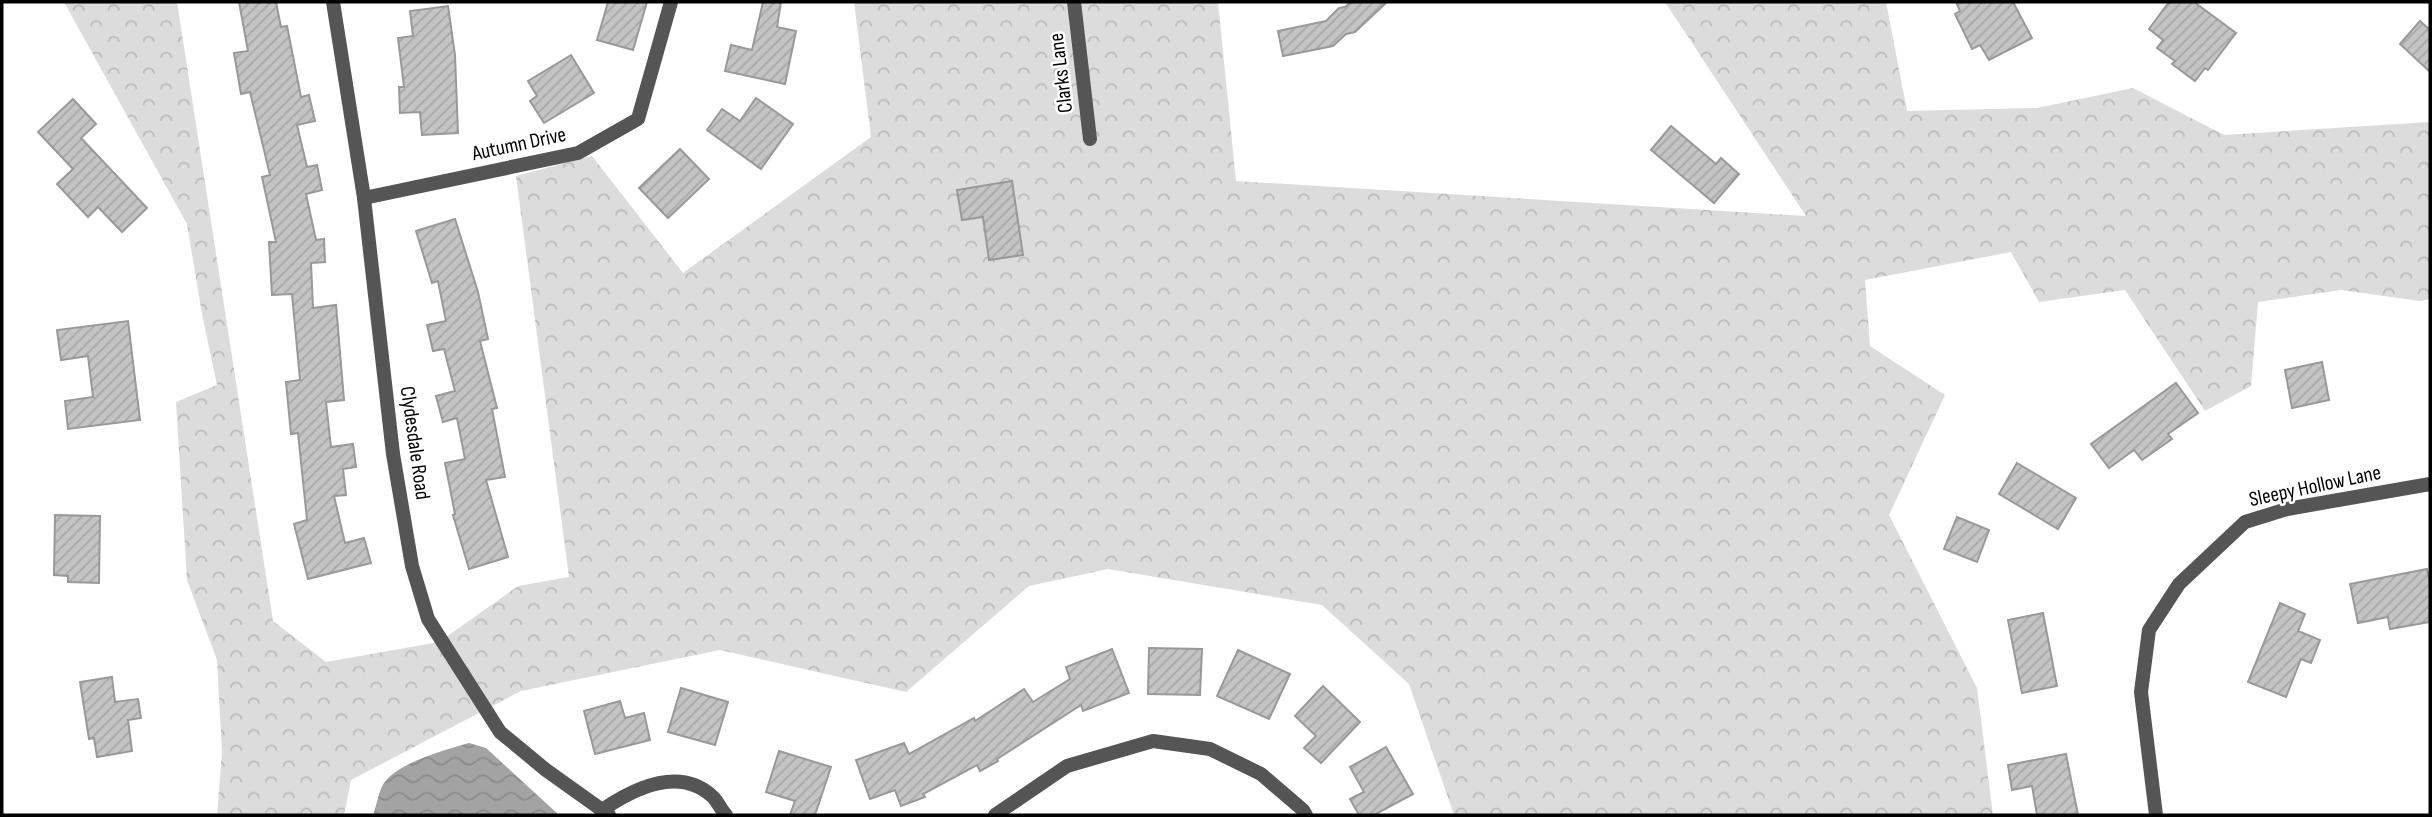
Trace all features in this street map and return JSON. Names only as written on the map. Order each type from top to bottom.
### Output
[{"type":"street","name":"Clydesdale Road","points":[[333,2],[364,198],[393,454],[412,566],[428,618],[500,732],[605,813]]},
{"type":"street","name":"Autumn Drive","points":[[364,198],[579,153],[638,119],[671,2]]},
{"type":"street","name":"Clarks Lane","points":[[1074,2],[1090,139]]},
{"type":"street","name":"Sleepy Hollow Lane","points":[[2156,815],[2141,692],[2150,630],[2179,584],[2245,522],[2287,509],[2430,484]]},
{"type":"street","points":[[995,815],[1067,766],[1153,741],[1210,749],[1261,774],[1306,815]]},
{"type":"street","points":[[605,813],[628,793],[659,782],[689,784],[712,796],[726,815]]},
{"type":"green space","points":[[64,2],[177,2],[273,621],[326,662],[439,642],[518,586],[569,577],[516,176],[592,156],[683,273],[871,137],[854,2],[1218,2],[1236,181],[1806,216],[1665,2],[1886,2],[1907,111],[2037,108],[2133,88],[2224,135],[2430,122],[2430,299],[2420,301],[2341,290],[2258,302],[2251,386],[2205,411],[2125,290],[2039,302],[2011,252],[1865,280],[1870,346],[1945,395],[1889,515],[1977,688],[1993,815],[1454,815],[1409,684],[1322,605],[1108,569],[1029,586],[906,692],[720,650],[521,691],[351,780],[344,815],[217,815],[222,753],[217,660],[187,580],[176,402],[217,385],[187,224]]},
{"type":"water","points":[[469,743],[486,748],[559,815],[373,815],[384,783],[400,769],[423,758]]},
{"type":"building","points":[[239,2],[276,2],[281,27],[287,26],[301,97],[309,95],[315,121],[297,125],[307,167],[317,165],[322,190],[306,194],[316,240],[324,239],[325,262],[311,263],[313,308],[336,305],[344,400],[326,402],[331,447],[353,444],[356,467],[343,469],[346,495],[334,496],[345,543],[364,538],[371,563],[308,579],[294,524],[307,520],[298,433],[291,434],[286,382],[300,380],[292,294],[272,295],[269,242],[276,242],[262,177],[270,175],[250,92],[241,94],[234,53],[248,51]]},
{"type":"building","points":[[608,2],[647,2],[633,50],[597,40]]},
{"type":"building","points":[[763,2],[781,2],[777,27],[796,31],[785,84],[725,71],[731,45],[752,50]]},
{"type":"building","points":[[1351,2],[1387,2],[1355,32],[1346,34],[1333,46],[1283,56],[1278,31],[1326,21],[1339,8]]},
{"type":"building","points":[[1956,2],[2013,2],[2032,38],[1989,60],[1980,45],[1972,49],[1955,14],[1960,11]]},
{"type":"building","points":[[2169,2],[2194,2],[2236,33],[2208,70],[2205,68],[2195,81],[2172,64],[2175,61],[2157,48],[2163,40],[2149,29]]},
{"type":"building","points":[[448,6],[455,55],[458,133],[422,135],[420,112],[400,113],[399,87],[404,87],[398,38],[413,36],[410,11]]},
{"type":"building","points":[[2420,21],[2430,30],[2430,72],[2400,44]]},
{"type":"building","points":[[571,55],[594,93],[544,123],[530,101],[537,96],[528,81]]},
{"type":"building","points":[[756,98],[793,124],[761,169],[707,130],[722,109],[740,121]]},
{"type":"building","points":[[73,99],[96,124],[81,138],[147,208],[122,232],[98,207],[88,217],[57,184],[73,169],[38,132]]},
{"type":"building","points":[[1671,126],[1716,164],[1721,158],[1739,174],[1714,203],[1651,150]]},
{"type":"building","points":[[680,149],[709,179],[668,218],[639,188]]},
{"type":"building","points":[[1012,181],[1023,255],[989,260],[983,217],[962,220],[957,190]]},
{"type":"building","points":[[455,219],[478,292],[488,339],[480,341],[497,408],[492,409],[505,477],[486,480],[508,557],[469,569],[453,515],[455,514],[445,463],[465,459],[457,418],[443,422],[436,396],[455,391],[444,349],[433,351],[427,325],[446,321],[438,281],[432,283],[416,231]]},
{"type":"building","points":[[128,321],[140,420],[68,429],[65,401],[93,397],[88,356],[61,360],[57,330]]},
{"type":"building","points":[[2322,362],[2329,400],[2292,408],[2285,370]]},
{"type":"building","points":[[2176,383],[2198,413],[2168,434],[2172,439],[2142,460],[2134,450],[2109,468],[2091,444]]},
{"type":"building","points":[[2017,463],[2076,498],[2058,529],[1999,494]]},
{"type":"building","points":[[55,515],[100,516],[99,583],[68,582],[68,576],[54,575]]},
{"type":"building","points":[[1957,517],[1989,530],[1977,562],[1944,549]]},
{"type":"building","points":[[2427,569],[2430,584],[2430,622],[2390,629],[2388,617],[2358,623],[2350,584]]},
{"type":"building","points":[[2280,603],[2305,614],[2298,631],[2320,640],[2311,663],[2301,659],[2286,697],[2248,682]]},
{"type":"building","points":[[2043,613],[2057,686],[2022,693],[2008,620]]},
{"type":"building","points":[[1149,648],[1202,649],[1200,695],[1148,694]]},
{"type":"building","points":[[1112,649],[1129,693],[1083,711],[1081,705],[997,759],[998,761],[980,771],[977,765],[923,794],[925,797],[901,806],[895,790],[870,799],[856,760],[904,743],[909,754],[974,718],[975,721],[1024,689],[1033,702],[1070,679],[1066,667]]},
{"type":"building","points":[[1238,650],[1290,674],[1269,719],[1217,696]]},
{"type":"building","points":[[112,677],[115,702],[138,699],[141,718],[128,720],[132,751],[97,757],[94,738],[89,739],[80,682]]},
{"type":"building","points":[[1323,686],[1360,722],[1321,763],[1304,748],[1316,736],[1295,716]]},
{"type":"building","points":[[681,688],[728,702],[715,745],[668,732]]},
{"type":"building","points":[[620,701],[625,718],[644,713],[650,740],[595,754],[584,711]]},
{"type":"building","points":[[1386,747],[1413,794],[1374,815],[1359,815],[1350,799],[1364,792],[1350,767]]},
{"type":"building","points":[[779,751],[831,767],[815,815],[790,815],[795,801],[766,792]]},
{"type":"building","points":[[2066,754],[2078,815],[2037,815],[2032,786],[2012,790],[2008,765]]}]
